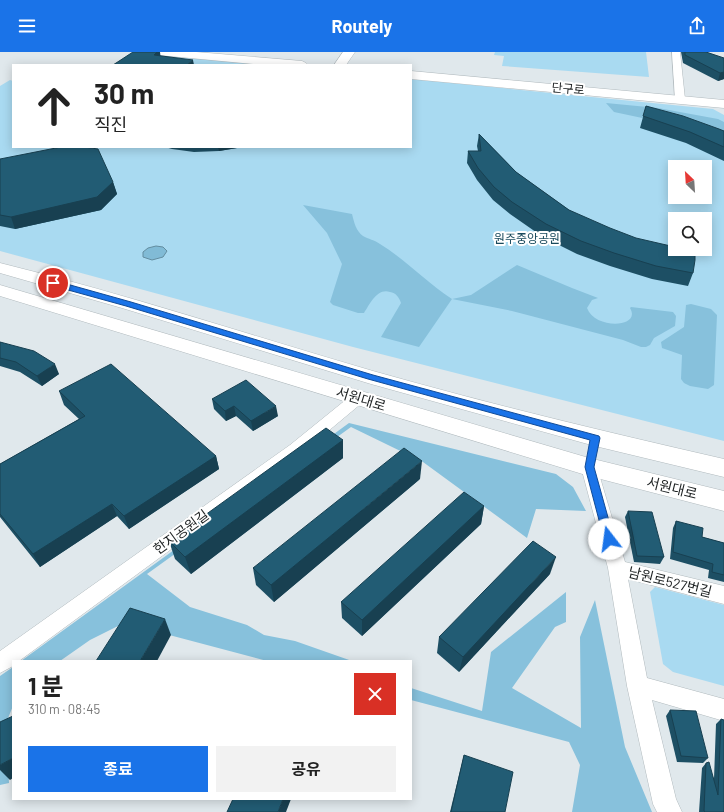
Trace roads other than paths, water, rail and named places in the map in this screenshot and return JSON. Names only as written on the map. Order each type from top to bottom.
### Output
[{"type":"street","points":[[158,52],[291,64]]},
{"type":"street","points":[[341,64],[349,52]]},
{"type":"street","points":[[676,52],[680,99]]},
{"type":"street","name":"단구로","points":[[412,75],[724,104]]},
{"type":"street","name":"서원대로","points":[[0,268],[129,304],[371,377],[595,438],[724,468]]},
{"type":"street","points":[[19,295],[38,279]]},
{"type":"street","name":"서원대로","points":[[0,290],[590,467],[724,501]]},
{"type":"street","points":[[358,398],[371,377]]},
{"type":"street","name":"한지공원길","points":[[0,663],[296,449],[358,398]]},
{"type":"street","points":[[590,467],[595,438]]},
{"type":"street","name":"남원로527번길","points":[[590,467],[617,568],[638,686],[665,804],[670,812]]},
{"type":"street","name":"남원로527번길","points":[[617,568],[724,595]]},
{"type":"street","points":[[638,686],[724,710]]},
{"type":"park label","name":"원주중앙공원","points":[[527,239]]}]
